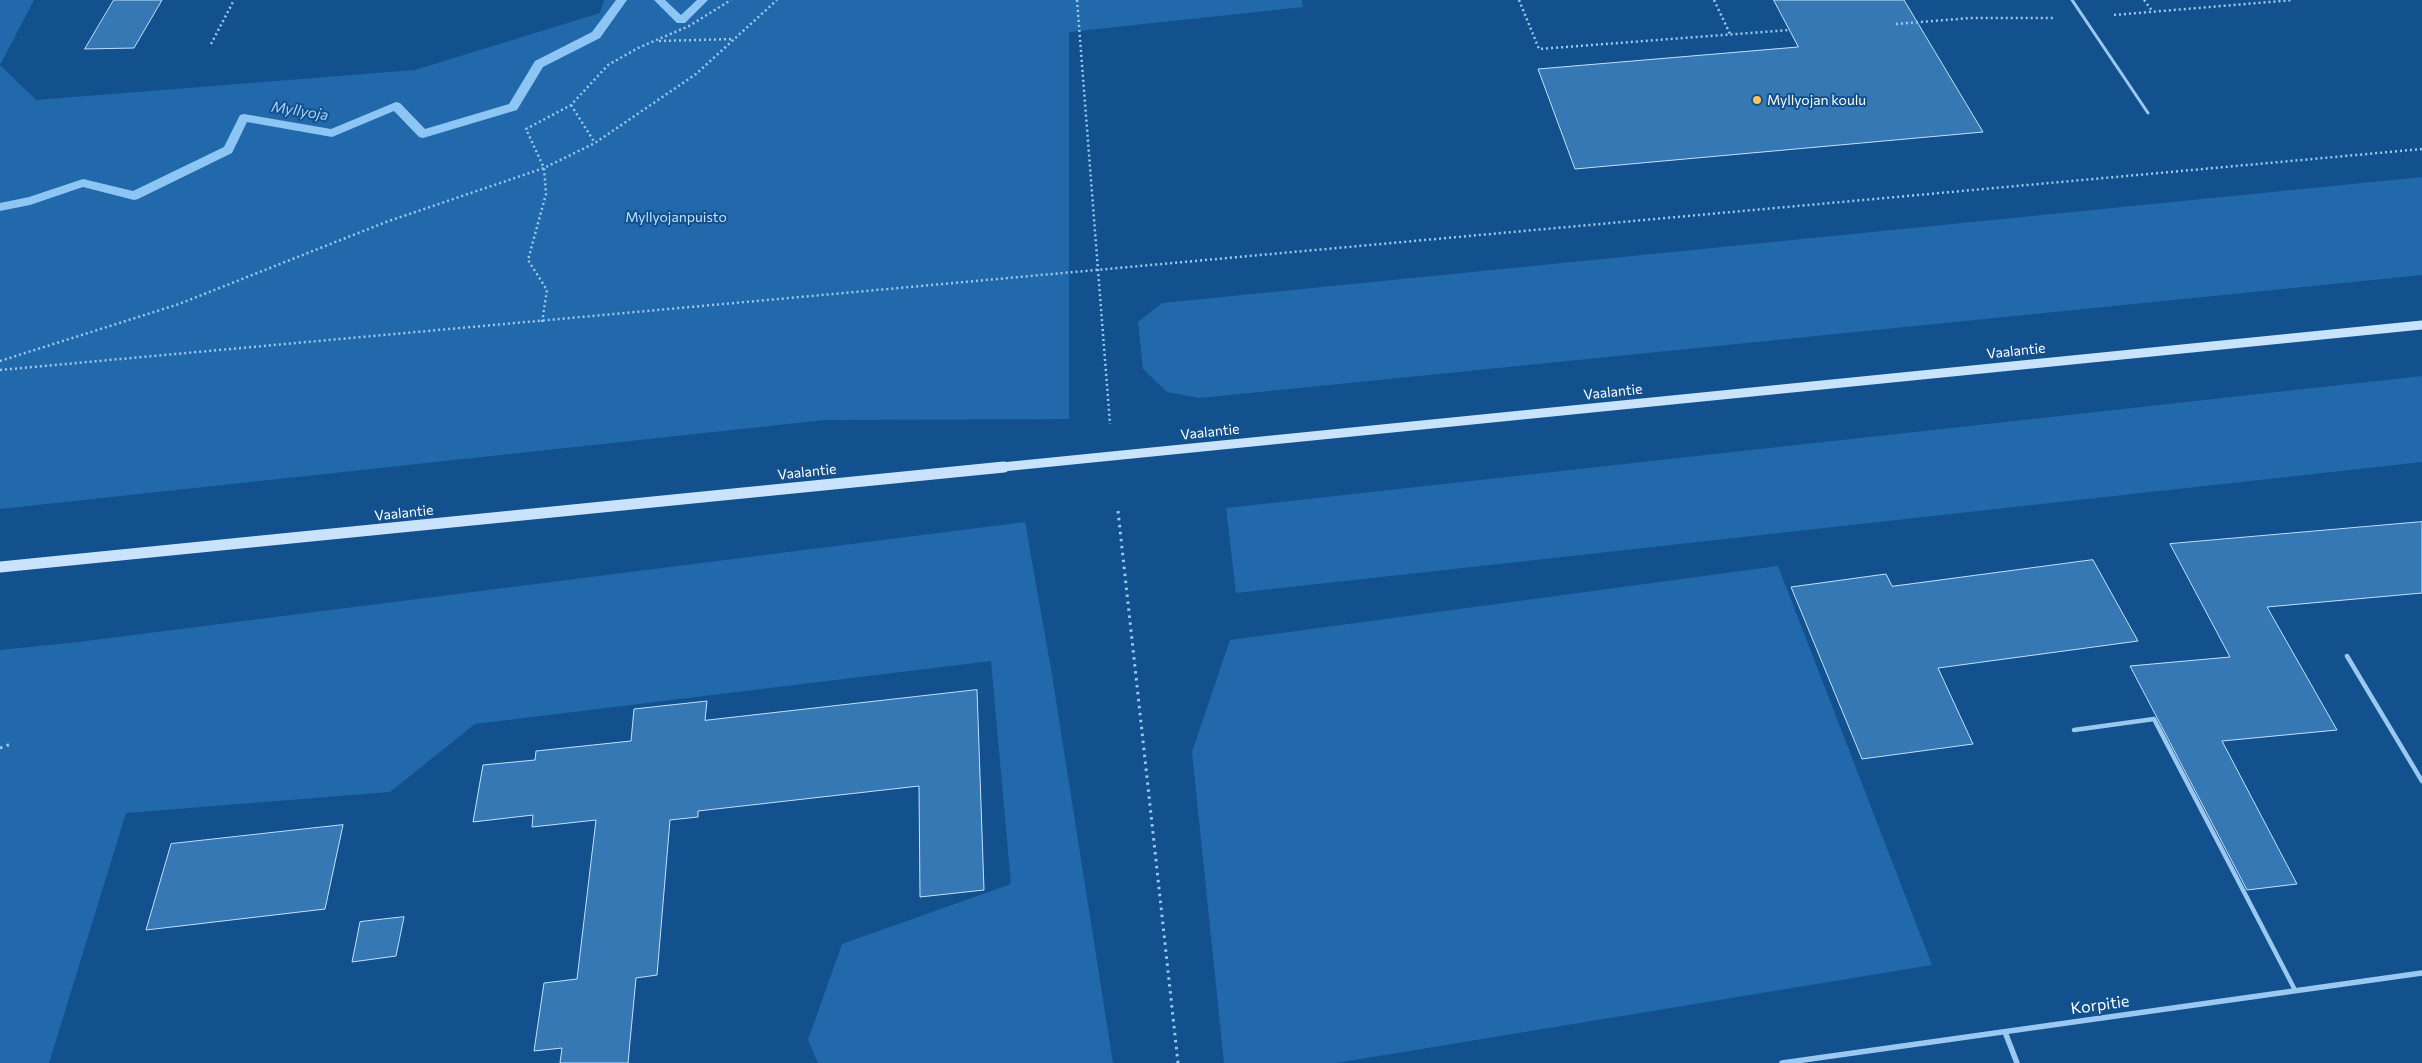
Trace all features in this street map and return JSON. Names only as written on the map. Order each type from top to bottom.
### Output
[{"type":"street","name":"Vaalantie","points":[[0,567],[2422,325]]},
{"type":"street","name":"Korpitie","points":[[1782,1063],[2422,973]]},
{"type":"street","points":[[2005,1032],[2017,1063]]},
{"type":"lane","points":[[2072,0],[2148,113]]},
{"type":"lane","points":[[2347,656],[2422,781]]},
{"type":"lane","points":[[2074,730],[2154,719],[2295,990]]},
{"type":"path","points":[[212,44],[234,0]]},
{"type":"path","points":[[542,322],[547,290],[528,260],[546,194],[544,168],[526,129],[571,105],[608,65],[638,48],[689,26],[731,0]]},
{"type":"path","points":[[0,361],[179,304],[386,222],[544,168],[595,143],[696,74],[777,0]]},
{"type":"path","points":[[1077,0],[1087,100],[1097,272],[1110,424]]},
{"type":"path","points":[[1519,0],[1539,49],[1731,36],[1789,30]]},
{"type":"path","points":[[1714,0],[1731,36]]},
{"type":"path","points":[[2144,0],[2153,12]]},
{"type":"path","points":[[1896,24],[1970,18],[2084,18],[2293,0]]},
{"type":"path","points":[[655,42],[734,39]]},
{"type":"path","points":[[571,105],[595,143]]},
{"type":"path","points":[[0,370],[1097,272],[2422,149]]},
{"type":"path","points":[[1118,511],[1178,1063]]},
{"type":"path","points":[[0,748],[11,744]]},
{"type":"green space","points":[[0,0],[34,0],[0,65]]},
{"type":"green space","name":"Myllyojanpuisto","points":[[604,0],[1302,0],[1303,7],[1069,32],[1069,419],[825,420],[0,509],[0,65],[36,100],[415,70],[600,13]]},
{"type":"green space","points":[[2422,177],[2422,275],[1200,398],[1167,392],[1143,369],[1138,322],[1162,303]]},
{"type":"green space","points":[[2422,376],[2422,462],[1236,593],[1226,508]]},
{"type":"green space","points":[[1025,522],[1052,675],[1113,1063],[818,1063],[808,1040],[842,944],[1011,884],[991,661],[475,724],[390,792],[126,813],[49,1063],[0,1063],[0,650],[78,642]]},
{"type":"green space","points":[[1778,566],[1932,965],[1336,1063],[1224,1063],[1192,752],[1230,640]]},
{"type":"building","points":[[114,0],[162,0],[134,48],[85,49]]},
{"type":"building","name":"Myllyojan koulu","points":[[1774,0],[1904,0],[1983,132],[1575,169],[1538,69],[1798,47]]},
{"type":"building","points":[[2422,522],[2422,593],[2267,607],[2337,730],[2222,741],[2297,884],[2247,890],[2130,666],[2230,657],[2170,544]]},
{"type":"building","points":[[2093,560],[2138,641],[1938,668],[1973,744],[1862,759],[1791,587],[1886,574],[1892,586]]},
{"type":"building","points":[[977,690],[984,890],[920,897],[919,786],[698,811],[698,817],[670,820],[657,975],[636,978],[628,1063],[560,1063],[562,1048],[534,1051],[544,983],[577,979],[596,820],[532,827],[533,815],[473,822],[483,765],[535,760],[536,751],[631,741],[634,709],[707,701],[705,720]]},
{"type":"building","points":[[343,825],[325,909],[146,930],[171,844]]},
{"type":"building","points":[[404,917],[396,956],[352,962],[360,922]]},
{"type":"waterway","name":"Myllyoja","points":[[0,207],[30,201],[83,183],[134,196],[228,150],[244,118],[332,133],[396,106],[423,134],[513,107],[539,64],[596,35],[622,0]]},
{"type":"waterway","name":"Myllyoja","points":[[659,0],[681,21],[703,0]]},
{"type":"place","name":"Myllyojan koulu","points":[[1757,100]]}]
